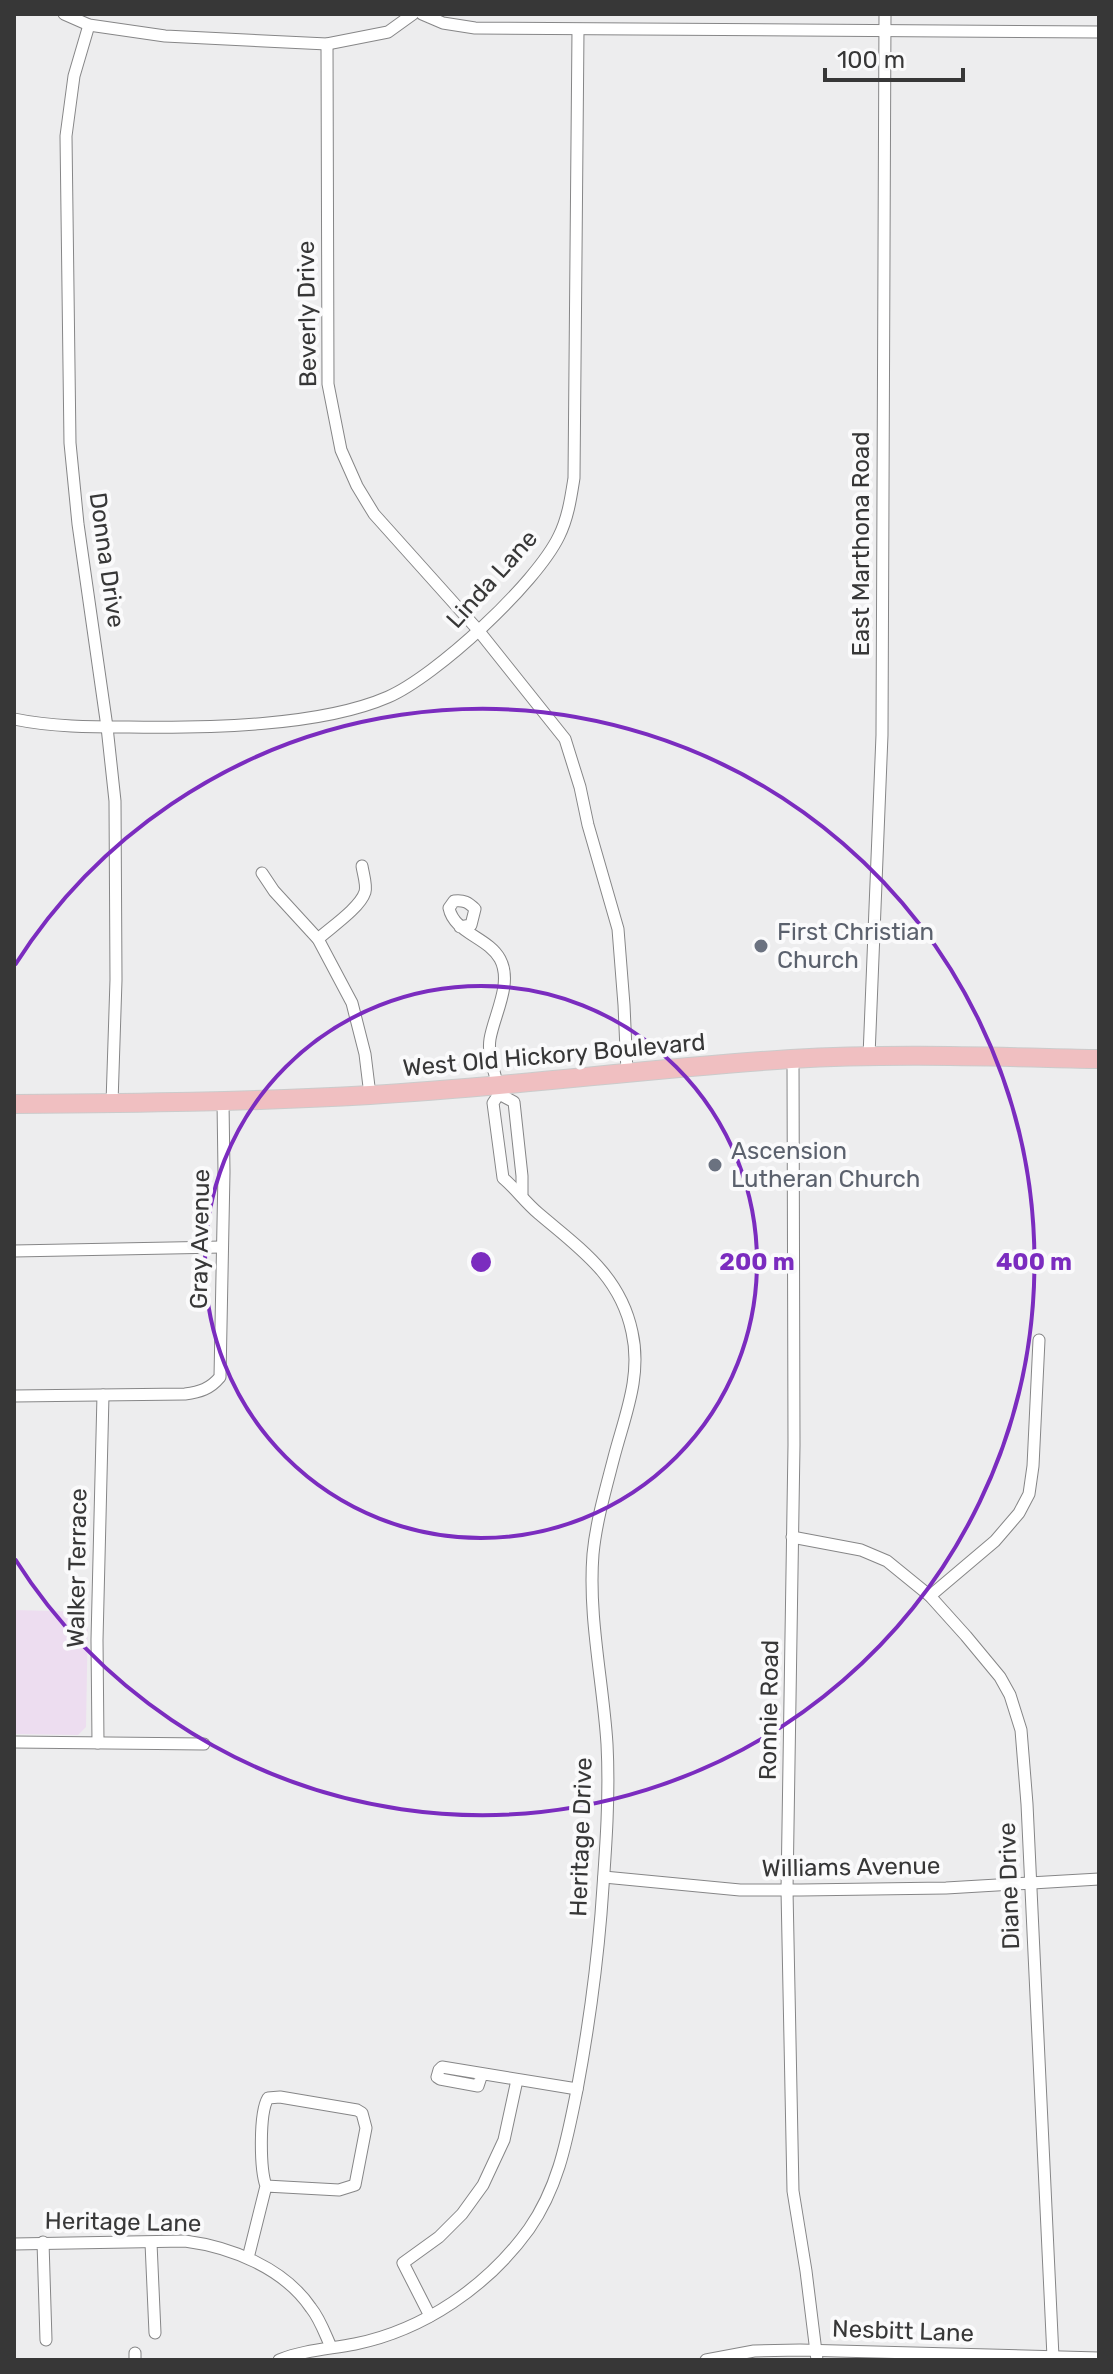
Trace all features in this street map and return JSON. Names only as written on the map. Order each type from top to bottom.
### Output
[{"type":"main road","name":"West Old Hickory Boulevard","points":[[14,1104],[223,1102],[499,1090],[627,1072],[793,1059],[869,1056],[1099,1059]]},
{"type":"street","points":[[64,14],[89,25],[165,36],[327,44],[388,32],[413,14]]},
{"type":"street","points":[[422,14],[460,27],[1099,32]]},
{"type":"street","name":"East Marthona Road","points":[[869,1056],[882,735],[885,14]]},
{"type":"street","name":"Donna Drive","points":[[89,25],[74,76],[66,136],[70,443],[115,801],[116,980],[112,1103]]},
{"type":"street","name":"Linda Lane","points":[[14,719],[71,726],[216,726],[303,718],[340,711],[389,697],[407,687],[454,652],[527,579],[552,548],[565,521],[571,496],[575,441],[578,30]]},
{"type":"street","name":"Beverly Drive","points":[[327,44],[328,384],[341,450],[374,514],[478,630],[565,739],[618,929],[627,1072]]},
{"type":"street","points":[[318,939],[363,897],[366,890],[362,866]]},
{"type":"street","points":[[262,873],[274,891],[318,939],[352,1003],[365,1054],[370,1095]]},
{"type":"street","name":"Heritage Drive","points":[[460,927],[476,936],[500,959],[504,976],[489,1042],[490,1058],[499,1090],[514,1102],[522,1194]]},
{"type":"street","name":"Ronnie Road","points":[[793,1059],[793,1628],[787,1890],[793,2191],[816,2355]]},
{"type":"street","name":"Heritage Drive","points":[[279,2360],[310,2350],[357,2344],[382,2336],[430,2316],[458,2300],[482,2280],[536,2218],[560,2167],[577,2089],[595,1979],[608,1811],[607,1749],[592,1589],[593,1553],[614,1456],[630,1406],[634,1344],[628,1316],[606,1274],[503,1178],[493,1103],[499,1090]]},
{"type":"street","name":"Gray Avenue","points":[[103,1395],[200,1392],[212,1387],[220,1377],[223,1102]]},
{"type":"street","points":[[14,1251],[222,1247]]},
{"type":"street","points":[[930,1596],[995,1541],[1019,1513],[1029,1494],[1039,1340]]},
{"type":"street","points":[[14,1396],[103,1395]]},
{"type":"street","name":"Walker Terrace","points":[[98,1743],[103,1395]]},
{"type":"street","name":"Diane Drive","points":[[792,1537],[861,1550],[887,1561],[930,1596],[984,1658],[1010,1695],[1021,1730],[1027,1804],[1053,2357]]},
{"type":"street","points":[[14,1742],[204,1744]]},
{"type":"street","name":"Williams Avenue","points":[[604,1877],[740,1890],[946,1888],[1099,1879]]},
{"type":"street","points":[[482,2074],[577,2089]]},
{"type":"street","points":[[430,2316],[403,2263],[439,2237],[462,2214],[483,2185],[504,2140],[517,2080]]},
{"type":"street","points":[[248,2258],[266,2186],[263,2174],[263,2111],[268,2098],[280,2097],[362,2113],[366,2128],[355,2185],[339,2190],[266,2186]]},
{"type":"street","name":"Heritage Lane","points":[[14,2244],[185,2241],[214,2245],[248,2258],[297,2290],[313,2310],[331,2347]]},
{"type":"street","points":[[43,2242],[46,2340]]},
{"type":"street","points":[[151,2243],[155,2333]]},
{"type":"street","name":"Nesbitt Lane","points":[[706,2360],[754,2351],[816,2355],[1099,2358]]},
{"type":"shaded area","points":[[14,1610],[88,1612],[86,1727],[78,1735],[14,1734]]},
{"type":"place","name":"First Christian Church","points":[[761,946]]},
{"type":"place","name":"Ascension Lutheran Church","points":[[715,1165]]}]
